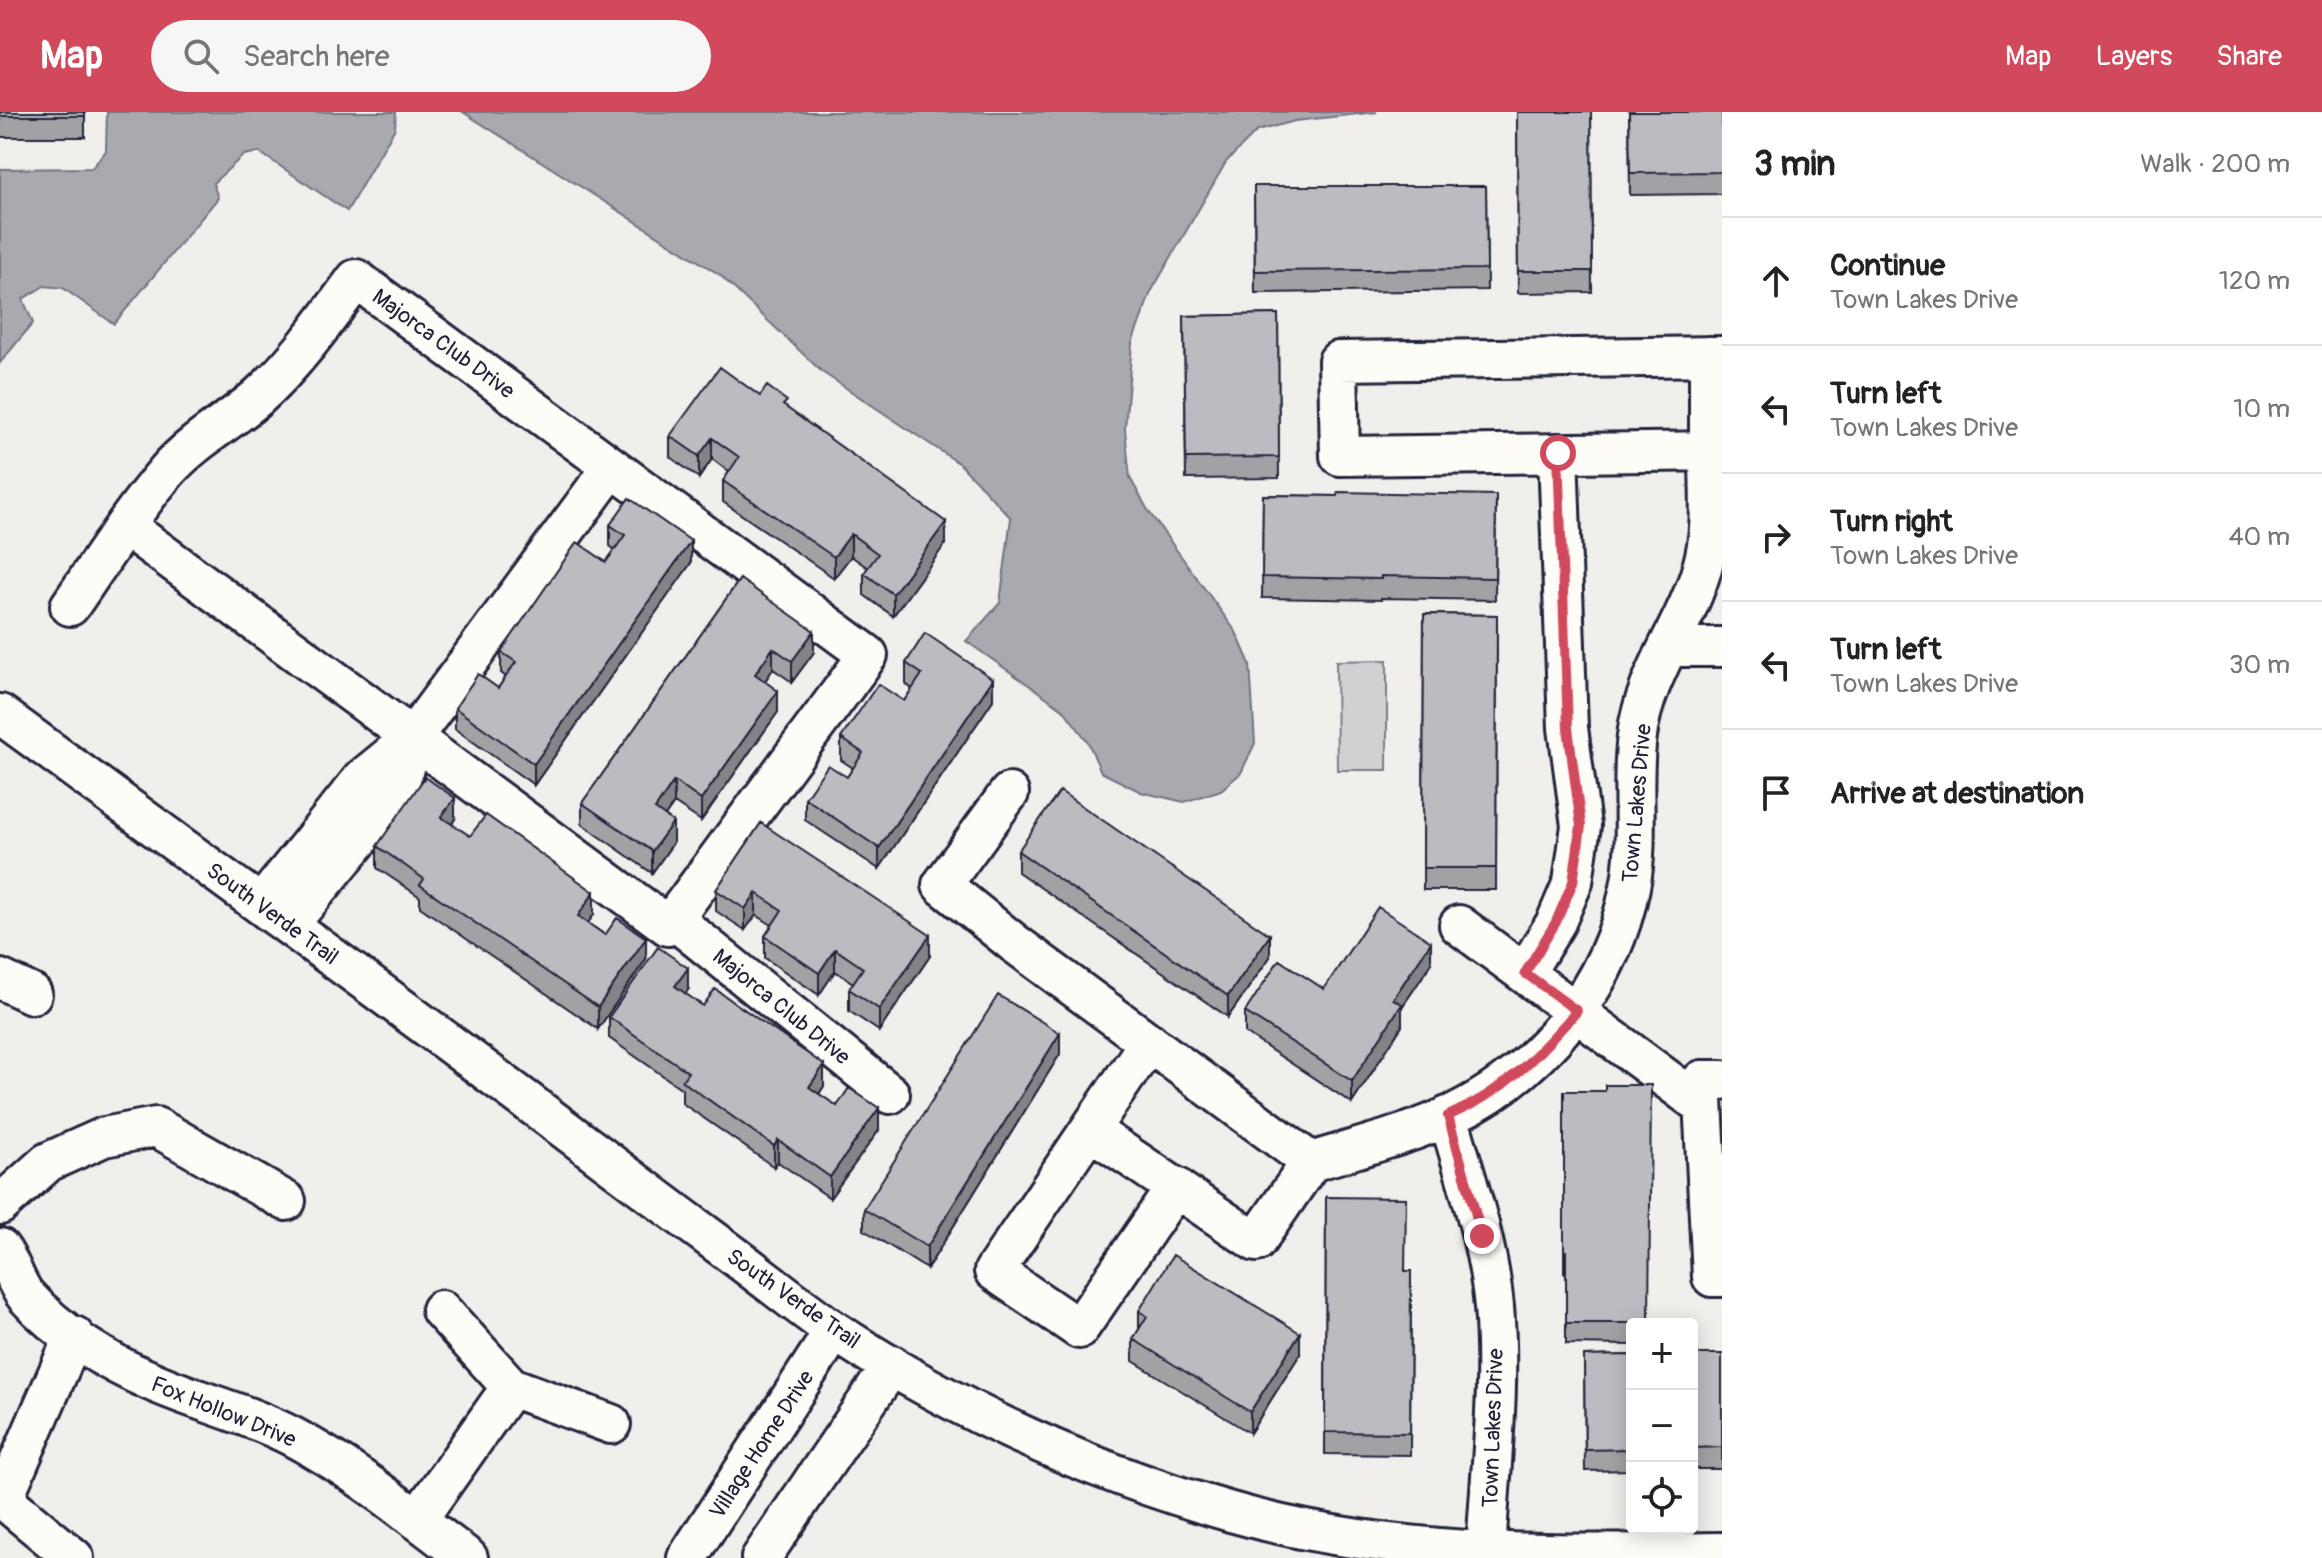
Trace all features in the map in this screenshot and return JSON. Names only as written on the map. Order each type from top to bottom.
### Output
[{"type":"street","name":"Majorca Club Drive","points":[[70,606],[125,526],[168,470],[200,439],[254,400],[287,370],[356,279],[868,655],[668,926],[125,526]]},
{"type":"street","name":"Town Lakes Drive","points":[[1311,1162],[1448,1116],[1490,1094],[1529,1066],[1577,1011],[1595,982],[1616,937],[1630,889],[1635,850],[1637,736],[1649,691],[1702,570],[1709,538],[1716,451],[1715,356]]},
{"type":"street","points":[[1715,356],[1338,361],[1340,456],[1716,451]]},
{"type":"street","points":[[1525,973],[1556,922],[1573,882],[1581,826],[1568,728],[1558,453]]},
{"type":"street","points":[[275,914],[363,778],[412,738],[612,467]]},
{"type":"street","points":[[1668,647],[1722,647]]},
{"type":"street","name":"South Verde Trail","points":[[0,714],[275,914],[834,1331],[968,1410],[1054,1451],[1143,1485],[1234,1513],[1327,1534],[1486,1556],[1722,1552]]},
{"type":"street","points":[[1009,793],[942,885],[1014,943],[1311,1162],[1256,1242],[1090,1130]]},
{"type":"street","name":"Majorca Club Drive","points":[[673,919],[890,1094]]},
{"type":"street","points":[[1459,925],[1577,1011],[1712,1093],[1712,1277],[1722,1277]]},
{"type":"street","points":[[1149,1042],[994,1271],[1079,1329],[1176,1187]]},
{"type":"street","name":"Town Lakes Drive","points":[[1448,1116],[1482,1236],[1494,1304],[1496,1350],[1486,1556]]},
{"type":"street","points":[[0,1205],[48,1162],[104,1137],[156,1127],[286,1201]]},
{"type":"street","name":"Fox Hollow Drive","points":[[0,1248],[24,1294],[105,1359],[152,1382],[250,1417],[294,1438],[357,1475],[462,1556]]},
{"type":"street","points":[[441,1310],[511,1387],[611,1424]]},
{"type":"street","name":"Village Home Drive","points":[[687,1558],[834,1331]]},
{"type":"street","points":[[74,1336],[2,1498],[74,1558]]},
{"type":"street","points":[[761,1558],[892,1365]]},
{"type":"street","points":[[417,1520],[511,1387]]},
{"type":"shaded area","points":[[107,112],[396,112],[395,128],[347,211],[259,152],[244,155],[213,183],[218,198],[114,324],[63,288],[44,286],[23,299],[33,323],[0,363],[0,169],[92,168],[106,151]]},
{"type":"shaded area","points":[[463,112],[1377,112],[1295,121],[1257,131],[1226,162],[1151,292],[1132,343],[1125,429],[1130,478],[1149,512],[1236,632],[1250,664],[1255,743],[1241,773],[1221,790],[1184,802],[1141,792],[1101,772],[1088,742],[1063,709],[966,641],[1000,603],[1011,518],[960,464],[822,372],[720,275]]},
{"type":"shaded area","points":[[1387,660],[1387,770],[1337,770],[1336,661]]},
{"type":"building","points":[[0,112],[85,112],[85,116],[0,116]]},
{"type":"building","points":[[1517,112],[1591,112],[1592,271],[1518,271]]},
{"type":"building","points":[[1629,112],[1722,112],[1722,172],[1630,173]]},
{"type":"building","points":[[1254,186],[1486,186],[1487,269],[1255,271]]},
{"type":"building","points":[[1278,314],[1279,457],[1186,458],[1184,316]]},
{"type":"building","points":[[720,367],[760,396],[767,386],[787,401],[783,405],[946,522],[893,594],[864,573],[878,554],[851,534],[834,557],[723,481],[739,457],[712,438],[699,456],[670,436]]},
{"type":"building","points":[[1338,492],[1496,495],[1495,578],[1262,577],[1263,495],[1337,496]]},
{"type":"building","points":[[629,498],[691,541],[534,764],[455,708],[478,674],[498,688],[516,662],[501,652],[577,542],[606,562],[625,535],[610,525]]},
{"type":"building","points":[[740,579],[814,631],[792,661],[773,648],[755,674],[778,691],[701,800],[674,781],[655,809],[673,822],[652,851],[582,803]]},
{"type":"building","points":[[1424,614],[1497,615],[1496,868],[1423,868]]},
{"type":"building","points":[[925,633],[993,679],[879,848],[805,798],[828,765],[847,777],[863,753],[841,738],[878,684],[904,701],[922,674],[906,663]]},
{"type":"building","points":[[425,777],[455,798],[441,817],[470,836],[486,815],[594,892],[578,916],[605,935],[617,918],[646,938],[598,1007],[420,885],[424,879],[377,846]]},
{"type":"building","points":[[1060,791],[1270,935],[1228,996],[1018,851]]},
{"type":"building","points":[[761,823],[930,935],[879,1009],[849,989],[863,968],[835,949],[819,973],[765,936],[782,910],[756,893],[745,909],[716,890]]},
{"type":"building","points":[[1378,907],[1431,942],[1393,999],[1402,1004],[1352,1081],[1245,1012],[1279,960],[1324,989]]},
{"type":"building","points":[[658,947],[688,968],[675,986],[703,1006],[715,989],[824,1065],[809,1087],[837,1106],[849,1088],[879,1108],[830,1177],[778,1140],[774,1146],[682,1081],[688,1072],[609,1017]]},
{"type":"building","points":[[998,995],[1060,1033],[927,1247],[864,1209]]},
{"type":"building","points":[[1605,1085],[1651,1085],[1649,1318],[1626,1318],[1626,1323],[1566,1323],[1564,1091],[1605,1091]]},
{"type":"building","points":[[1326,1197],[1406,1198],[1405,1271],[1411,1271],[1410,1433],[1325,1432]]},
{"type":"building","points":[[1173,1255],[1300,1333],[1250,1412],[1133,1339],[1147,1316],[1139,1311]]},
{"type":"building","points":[[1698,1354],[1722,1354],[1722,1447],[1698,1448]]},
{"type":"building","points":[[1626,1355],[1626,1449],[1585,1450],[1584,1356]]},
{"type":"route","points":[[1482,1236],[1448,1116],[1490,1094],[1529,1066],[1577,1011],[1525,973],[1556,922],[1573,882],[1581,826],[1568,728],[1558,453]]}]
